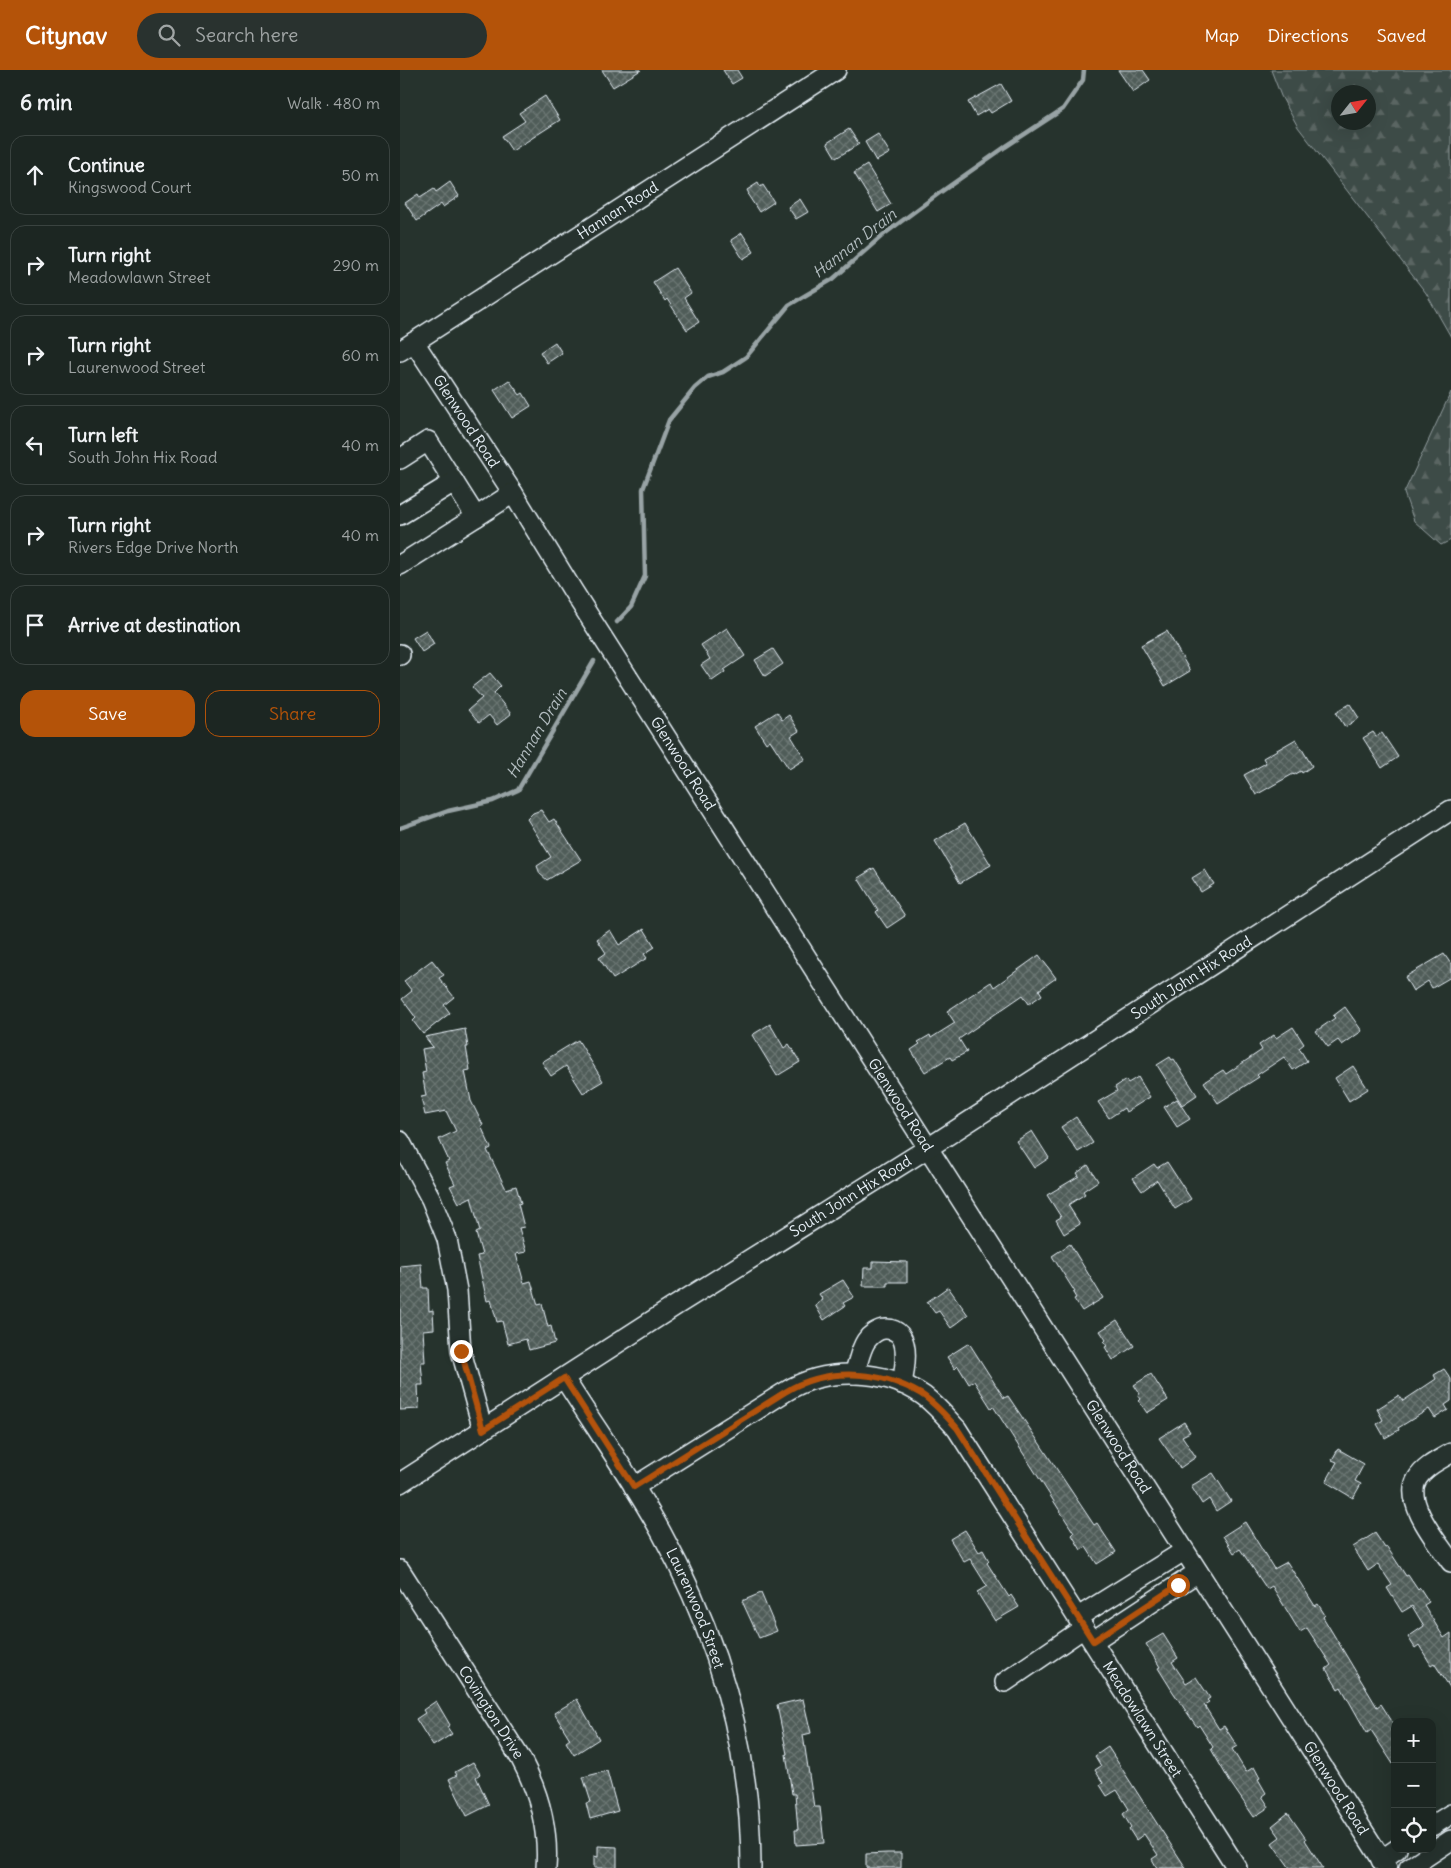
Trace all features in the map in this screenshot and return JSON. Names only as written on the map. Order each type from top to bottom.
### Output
[{"type":"street","name":"Hannan Road","points":[[407,347],[836,70]]},
{"type":"street","name":"Glenwood Road","points":[[407,347],[513,493],[573,591],[1384,1864]]},
{"type":"street","points":[[400,459],[428,441],[476,517]]},
{"type":"street","points":[[400,515],[454,482]]},
{"type":"street","points":[[400,565],[513,493]]},
{"type":"street","name":"South John Hix Road","points":[[400,1484],[928,1148],[1451,810]]},
{"type":"street","points":[[400,1141],[431,1199],[447,1240],[457,1290],[461,1351],[483,1430]]},
{"type":"street","points":[[854,1374],[866,1341],[878,1330],[886,1328],[901,1336],[904,1342],[905,1359],[902,1384]]},
{"type":"street","name":"Meadowlawn Street","points":[[634,1487],[791,1388],[812,1380],[854,1374],[879,1377],[902,1384],[922,1395],[941,1410],[957,1428],[1237,1868]]},
{"type":"street","name":"Laurenwood Street","points":[[564,1378],[660,1529],[689,1587],[722,1673],[742,1753],[749,1814],[751,1868]]},
{"type":"street","points":[[1451,1453],[1425,1469],[1414,1485],[1415,1503],[1419,1512],[1451,1562]]},
{"type":"street","points":[[1005,1682],[1085,1629],[1184,1551]]},
{"type":"street","name":"Covington Drive","points":[[400,1570],[529,1774],[542,1810],[545,1827],[546,1868]]},
{"type":"street","points":[[1085,1629],[1198,1572]]},
{"type":"street","points":[[1436,1823],[1451,1814]]},
{"type":"street","points":[[1409,1868],[1451,1840]]},
{"type":"street","points":[[1384,1864],[1394,1853]]},
{"type":"green space","points":[[1271,70],[1451,70],[1451,337],[1426,293],[1298,127],[1281,96]]},
{"type":"green space","points":[[1451,392],[1451,540],[1441,545],[1414,521],[1404,493]]},
{"type":"building","points":[[602,70],[641,70],[613,87]]},
{"type":"building","points":[[723,70],[737,70],[742,78],[732,84]]},
{"type":"building","points":[[1118,70],[1143,70],[1150,80],[1133,92]]},
{"type":"building","points":[[1001,84],[1011,101],[991,113],[988,109],[976,116],[968,102]]},
{"type":"building","points":[[545,96],[560,120],[512,151],[502,136],[525,121],[519,113]]},
{"type":"building","points":[[849,129],[859,144],[836,158],[827,143]]},
{"type":"building","points":[[878,134],[890,153],[876,161],[865,142]]},
{"type":"building","points":[[867,165],[891,204],[878,212],[854,173]]},
{"type":"building","points":[[450,182],[459,196],[443,207],[441,204],[417,221],[405,203],[418,194],[420,198],[434,189],[436,192]]},
{"type":"building","points":[[758,183],[760,187],[763,185],[774,202],[759,212],[748,195],[747,190]]},
{"type":"building","points":[[800,199],[808,212],[796,219],[788,207]]},
{"type":"building","points":[[742,233],[754,252],[743,259],[731,240]]},
{"type":"building","points":[[675,268],[691,293],[684,298],[699,322],[687,330],[667,299],[665,301],[653,282]]},
{"type":"building","points":[[555,342],[562,353],[547,363],[540,352]]},
{"type":"building","points":[[509,380],[520,395],[523,393],[531,406],[512,418],[494,390]]},
{"type":"building","points":[[727,628],[745,656],[724,670],[725,672],[712,681],[701,665],[710,659],[701,645]]},
{"type":"building","points":[[426,630],[434,644],[422,652],[413,638]]},
{"type":"building","points":[[1167,631],[1190,671],[1165,686],[1141,645]]},
{"type":"building","points":[[773,649],[783,664],[765,676],[755,660]]},
{"type":"building","points":[[490,673],[501,686],[494,693],[511,714],[497,725],[489,715],[479,723],[468,710],[482,698],[472,687]]},
{"type":"building","points":[[1350,704],[1359,718],[1345,727],[1336,712]]},
{"type":"building","points":[[777,712],[782,720],[789,715],[799,731],[791,736],[805,759],[789,769],[770,740],[766,743],[755,726]]},
{"type":"building","points":[[1373,732],[1376,736],[1382,733],[1398,757],[1382,768],[1363,738]]},
{"type":"building","points":[[1296,739],[1312,766],[1302,773],[1301,771],[1293,774],[1256,795],[1244,775],[1266,763],[1263,758]]},
{"type":"building","points":[[541,810],[549,822],[554,819],[581,860],[547,880],[540,874],[537,866],[551,857],[527,819],[533,813]]},
{"type":"building","points":[[965,823],[991,865],[960,883],[935,841]]},
{"type":"building","points":[[874,868],[905,916],[887,928],[858,878]]},
{"type":"building","points":[[1205,870],[1214,884],[1201,892],[1192,878]]},
{"type":"building","points":[[644,929],[655,947],[644,954],[647,958],[613,979],[599,958],[606,953],[597,939],[610,930],[619,945]]},
{"type":"building","points":[[1444,954],[1451,964],[1451,977],[1432,988],[1428,981],[1413,991],[1405,977]]},
{"type":"building","points":[[1039,955],[1056,978],[1039,990],[1042,995],[1029,1004],[1023,995],[959,1039],[967,1052],[952,1060],[950,1057],[925,1072],[911,1050],[920,1044],[918,1042],[930,1035],[931,1038],[955,1023],[947,1011],[991,982],[994,987]]},
{"type":"building","points":[[432,960],[444,975],[439,978],[454,997],[444,1005],[450,1013],[423,1034],[413,1021],[416,1018],[402,999],[412,991],[404,981]]},
{"type":"building","points":[[1345,1007],[1362,1031],[1342,1045],[1338,1040],[1328,1047],[1316,1031],[1335,1018],[1333,1016]]},
{"type":"building","points":[[770,1024],[784,1048],[789,1044],[800,1062],[777,1076],[752,1035]]},
{"type":"building","points":[[1293,1027],[1304,1044],[1299,1048],[1307,1061],[1293,1070],[1284,1057],[1257,1075],[1259,1077],[1218,1103],[1204,1082],[1223,1070],[1226,1074],[1262,1050],[1259,1045],[1274,1035],[1276,1038]]},
{"type":"building","points":[[465,1029],[470,1070],[465,1071],[471,1101],[483,1125],[481,1126],[491,1148],[487,1150],[506,1189],[516,1186],[521,1203],[518,1204],[524,1227],[519,1228],[526,1252],[516,1254],[524,1283],[531,1281],[538,1305],[542,1304],[548,1327],[551,1326],[555,1343],[529,1350],[526,1339],[508,1344],[502,1321],[497,1322],[491,1300],[487,1301],[477,1256],[482,1255],[476,1233],[480,1231],[471,1197],[459,1203],[450,1186],[455,1184],[445,1163],[449,1161],[439,1139],[456,1131],[446,1111],[425,1115],[421,1097],[426,1096],[422,1073],[426,1072],[422,1049],[433,1047],[425,1037]]},
{"type":"building","points":[[578,1040],[603,1081],[583,1093],[566,1066],[551,1076],[542,1062]]},
{"type":"building","points":[[1170,1057],[1172,1060],[1174,1059],[1197,1095],[1182,1105],[1157,1065]]},
{"type":"building","points":[[1353,1066],[1368,1089],[1349,1101],[1335,1078]]},
{"type":"building","points":[[1138,1077],[1150,1097],[1126,1112],[1124,1108],[1109,1118],[1098,1102],[1117,1091],[1115,1087],[1126,1080],[1128,1083]]},
{"type":"building","points":[[1177,1099],[1190,1119],[1177,1127],[1164,1107]]},
{"type":"building","points":[[1076,1117],[1093,1143],[1078,1152],[1061,1127]]},
{"type":"building","points":[[1032,1131],[1049,1158],[1034,1168],[1016,1141]]},
{"type":"building","points":[[1167,1162],[1191,1199],[1175,1209],[1157,1180],[1142,1191],[1133,1178],[1154,1164],[1157,1168]]},
{"type":"building","points":[[1088,1165],[1098,1181],[1083,1191],[1085,1194],[1068,1205],[1080,1224],[1064,1234],[1056,1220],[1061,1217],[1047,1195],[1079,1176],[1077,1173]]},
{"type":"building","points":[[1070,1244],[1103,1298],[1082,1311],[1074,1299],[1076,1298],[1073,1293],[1075,1292],[1052,1256]]},
{"type":"building","points":[[873,1261],[907,1262],[907,1282],[887,1282],[887,1286],[863,1286],[864,1268],[873,1268]]},
{"type":"building","points":[[421,1264],[423,1288],[428,1288],[429,1311],[433,1310],[434,1329],[423,1330],[425,1362],[421,1362],[423,1385],[418,1385],[419,1409],[400,1410],[400,1266]]},
{"type":"building","points":[[843,1280],[854,1297],[843,1303],[845,1306],[824,1320],[815,1305],[823,1300],[819,1294]]},
{"type":"building","points":[[948,1287],[968,1315],[951,1328],[939,1311],[935,1313],[927,1302]]},
{"type":"building","points":[[1117,1320],[1134,1346],[1113,1360],[1105,1347],[1107,1346],[1104,1342],[1106,1340],[1100,1331]]},
{"type":"building","points":[[969,1343],[1004,1398],[1008,1396],[1094,1525],[1097,1523],[1116,1552],[1097,1564],[1086,1547],[1081,1550],[1072,1535],[1074,1533],[993,1406],[991,1408],[974,1381],[969,1384],[958,1366],[955,1369],[947,1357]]},
{"type":"building","points":[[1444,1369],[1451,1379],[1451,1401],[1445,1405],[1448,1410],[1435,1418],[1429,1409],[1385,1438],[1377,1424],[1383,1420],[1377,1409],[1399,1395],[1403,1401],[1436,1379],[1434,1375]]},
{"type":"building","points":[[1151,1374],[1168,1400],[1147,1413],[1139,1401],[1141,1399],[1138,1395],[1140,1394],[1134,1385]]},
{"type":"building","points":[[1184,1422],[1190,1432],[1182,1436],[1196,1457],[1180,1468],[1159,1438]]},
{"type":"building","points":[[1338,1449],[1364,1464],[1355,1481],[1361,1484],[1353,1498],[1326,1482],[1337,1462],[1332,1460]]},
{"type":"building","points":[[1213,1473],[1231,1501],[1216,1511],[1209,1499],[1202,1504],[1191,1486]]},
{"type":"building","points":[[1245,1522],[1274,1569],[1287,1562],[1315,1606],[1318,1604],[1325,1615],[1323,1617],[1377,1707],[1381,1704],[1391,1720],[1391,1761],[1371,1730],[1367,1733],[1341,1687],[1338,1689],[1326,1669],[1331,1665],[1307,1628],[1300,1632],[1272,1586],[1267,1589],[1240,1549],[1234,1553],[1223,1536]]},
{"type":"building","points":[[965,1530],[979,1552],[983,1550],[989,1561],[987,1563],[1009,1597],[1011,1595],[1019,1607],[995,1621],[977,1592],[987,1586],[970,1559],[964,1562],[950,1539]]},
{"type":"building","points":[[1375,1533],[1385,1548],[1387,1547],[1406,1576],[1408,1575],[1418,1590],[1420,1588],[1429,1602],[1424,1605],[1444,1638],[1451,1633],[1451,1689],[1434,1663],[1431,1665],[1419,1645],[1415,1648],[1408,1637],[1424,1626],[1412,1606],[1402,1612],[1387,1588],[1392,1585],[1378,1564],[1368,1571],[1353,1547]]},
{"type":"building","points":[[761,1593],[777,1631],[759,1638],[742,1601]]},
{"type":"building","points":[[1163,1634],[1178,1658],[1172,1662],[1186,1683],[1196,1677],[1210,1698],[1207,1700],[1209,1702],[1204,1705],[1219,1729],[1224,1726],[1237,1746],[1232,1749],[1246,1772],[1254,1767],[1260,1778],[1258,1779],[1266,1793],[1262,1796],[1269,1807],[1254,1817],[1230,1782],[1211,1749],[1213,1747],[1199,1725],[1197,1727],[1158,1668],[1160,1667],[1146,1644]]},
{"type":"building","points":[[577,1699],[599,1739],[574,1755],[566,1742],[570,1739],[554,1713]]},
{"type":"building","points":[[803,1699],[811,1733],[803,1735],[814,1807],[820,1807],[824,1843],[796,1845],[795,1830],[798,1830],[795,1794],[792,1794],[787,1754],[777,1705]]},
{"type":"building","points":[[436,1701],[450,1725],[447,1727],[452,1734],[433,1746],[416,1719],[425,1713],[423,1710]]},
{"type":"building","points":[[1108,1747],[1186,1868],[1157,1868],[1152,1859],[1158,1855],[1144,1834],[1136,1840],[1129,1829],[1131,1827],[1123,1814],[1129,1809],[1117,1790],[1107,1796],[1100,1785],[1103,1783],[1095,1770],[1101,1766],[1095,1756]]},
{"type":"building","points":[[473,1762],[480,1774],[476,1777],[489,1805],[467,1816],[449,1779],[457,1775],[455,1772]]},
{"type":"building","points":[[607,1771],[618,1811],[590,1819],[586,1803],[591,1802],[583,1777]]},
{"type":"building","points":[[1288,1813],[1323,1868],[1290,1868],[1272,1843],[1280,1837],[1272,1826]]},
{"type":"building","points":[[598,1846],[617,1847],[617,1868],[594,1868],[594,1856],[598,1857]]},
{"type":"building","points":[[901,1853],[901,1868],[866,1868],[866,1854]]},
{"type":"waterway","name":"Hannan Drain","points":[[617,622],[631,607],[645,576],[643,489],[669,420],[695,388],[708,377],[723,372],[746,357],[789,305],[833,279],[883,235],[938,194],[1063,109],[1083,80],[1084,70]]},
{"type":"waterway","name":"Hannan Drain","points":[[400,828],[448,811],[493,801],[518,790],[594,661]]},
{"type":"route","points":[[461,1351],[483,1430],[564,1378],[634,1487],[791,1388],[805,1382],[832,1376],[854,1374],[879,1377],[902,1384],[922,1395],[941,1410],[957,1428],[1093,1641],[1178,1585]]}]
